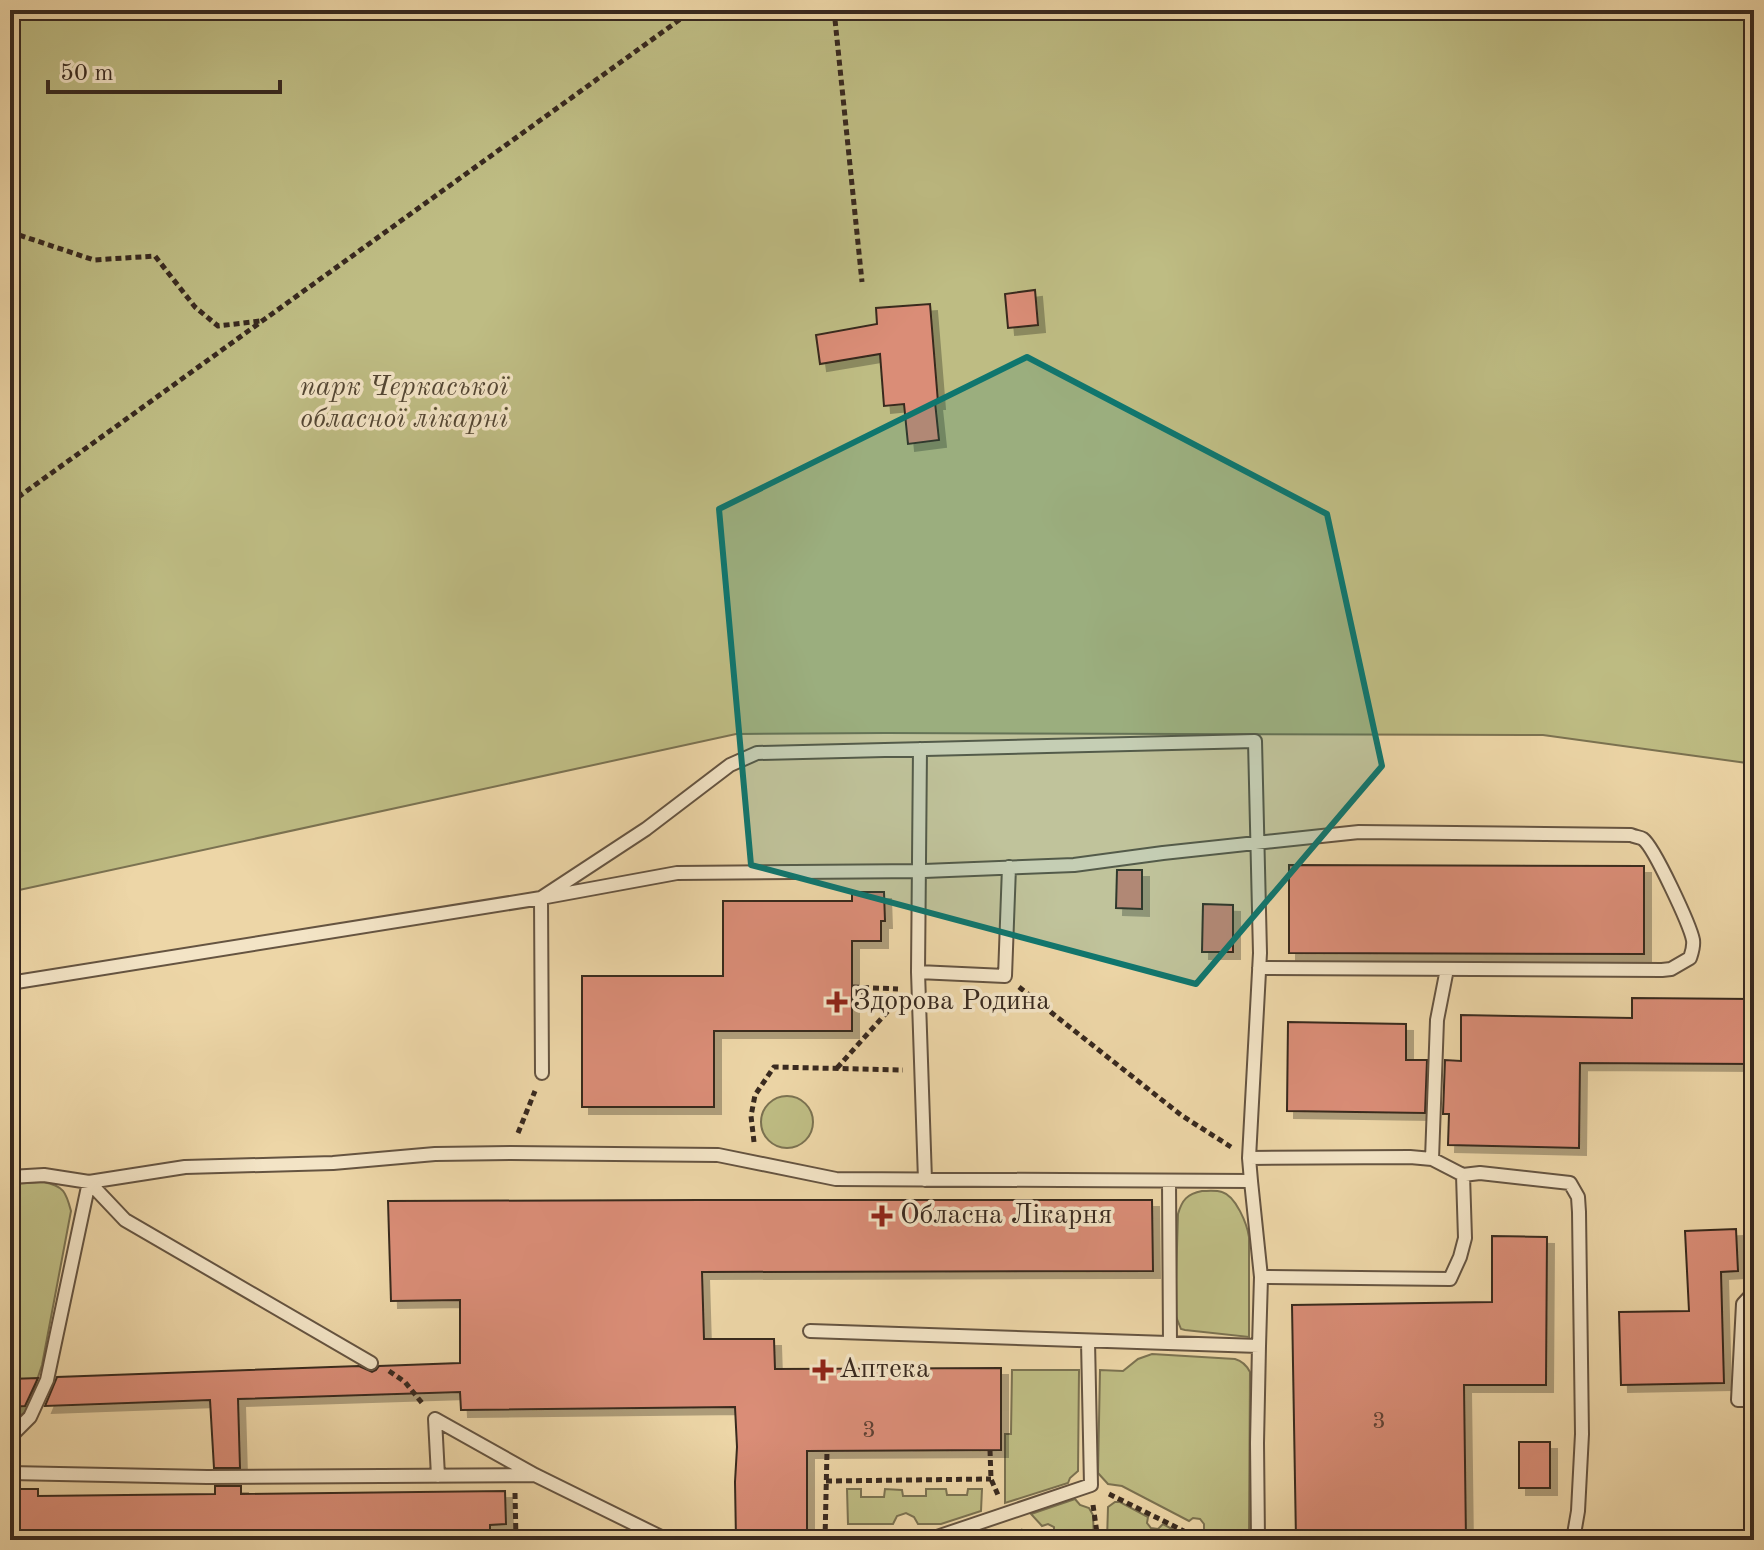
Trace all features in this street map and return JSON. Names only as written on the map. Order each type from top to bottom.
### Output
[{"type":"lane","points":[[541,898],[646,829],[730,765],[757,753],[1255,741],[1259,968],[1249,1158],[1261,1277],[1258,1540]]},
{"type":"lane","points":[[920,749],[918,972],[925,1180]]},
{"type":"lane","points":[[10,983],[541,898],[677,873],[919,871],[1074,865],[1359,832],[1631,835],[1643,839],[1652,851],[1683,912],[1693,941],[1690,958],[1671,969],[1259,968]]},
{"type":"lane","points":[[918,972],[1005,976],[1009,867]]},
{"type":"lane","points":[[541,898],[542,1073]]},
{"type":"lane","points":[[1432,1159],[1437,1020],[1447,969]]},
{"type":"lane","points":[[10,1177],[44,1175],[89,1182],[185,1167],[511,1153],[718,1155],[836,1179],[1251,1181]]},
{"type":"lane","points":[[1249,1158],[1410,1157],[1432,1159],[1463,1175],[1480,1173],[1570,1183],[1578,1197],[1582,1434],[1578,1511],[1573,1540]]},
{"type":"lane","points":[[1261,1277],[1450,1279],[1465,1238],[1463,1175]]},
{"type":"lane","points":[[1169,1181],[1170,1343]]},
{"type":"lane","points":[[89,1182],[125,1220],[371,1363]]},
{"type":"lane","points":[[10,1437],[30,1417],[47,1380],[89,1182]]},
{"type":"lane","points":[[1754,1292],[1743,1304],[1738,1400],[1754,1400]]},
{"type":"lane","points":[[810,1331],[1259,1346]]},
{"type":"lane","points":[[928,1540],[1091,1485],[1088,1341]]},
{"type":"lane","points":[[435,1419],[535,1475],[667,1540]]},
{"type":"lane","points":[[435,1419],[438,1476]]},
{"type":"lane","points":[[10,1473],[207,1477],[535,1475]]},
{"type":"path","points":[[10,503],[693,10]]},
{"type":"path","points":[[834,10],[862,282]]},
{"type":"path","points":[[10,232],[94,260],[155,256],[195,307],[218,326],[261,321]]},
{"type":"path","points":[[1005,976],[1181,1115],[1249,1158]]},
{"type":"path","points":[[836,1068],[907,989],[853,987]]},
{"type":"path","points":[[853,998],[863,999],[864,987]]},
{"type":"path","points":[[756,1163],[751,1116],[753,1105],[755,1095],[774,1067],[921,1070]]},
{"type":"path","points":[[511,1153],[542,1073]]},
{"type":"path","points":[[371,1363],[405,1382],[435,1419]]},
{"type":"path","points":[[825,1540],[827,1451]]},
{"type":"path","points":[[515,1475],[516,1540]]},
{"type":"path","points":[[826,1481],[991,1479]]},
{"type":"path","points":[[1091,1485],[1098,1540]]},
{"type":"path","points":[[1091,1485],[1202,1540]]},
{"type":"highlighted area","points":[[1027,357],[1327,514],[1382,766],[1196,984],[751,865],[719,509]]},
{"type":"green space","name":"парк Черкаської обласної лікарні","points":[[10,10],[1754,10],[1754,764],[1543,735],[736,734],[10,892]]},
{"type":"green space","points":[[787,1096],[805,1104],[813,1122],[805,1140],[787,1148],[769,1140],[761,1122],[769,1104]]},
{"type":"green space","points":[[43,1182],[63,1191],[71,1211],[42,1365],[27,1410],[10,1426],[10,1184]]},
{"type":"green space","points":[[1202,1191],[1227,1195],[1240,1211],[1246,1225],[1249,1237],[1249,1337],[1181,1329],[1175,1314],[1178,1214],[1186,1198]]},
{"type":"green space","points":[[1152,1354],[1235,1359],[1250,1372],[1249,1540],[1223,1540],[1204,1530],[1200,1519],[1189,1521],[1122,1486],[1108,1484],[1098,1473],[1100,1370],[1123,1371],[1138,1359]]},
{"type":"green space","points":[[1012,1370],[1079,1370],[1078,1471],[1068,1483],[1005,1503],[1005,1434],[1011,1434]]},
{"type":"green space","points":[[847,1489],[861,1489],[861,1497],[884,1497],[885,1489],[902,1490],[903,1496],[926,1496],[926,1489],[946,1489],[947,1495],[967,1495],[968,1489],[982,1489],[981,1511],[941,1524],[918,1524],[914,1517],[906,1513],[897,1516],[893,1524],[848,1524]]},
{"type":"green space","points":[[1075,1499],[1089,1508],[1093,1515],[1094,1540],[1055,1540],[1054,1527],[1048,1524],[1042,1526],[1031,1514]]},
{"type":"green space","points":[[1115,1502],[1148,1517],[1147,1523],[1151,1528],[1158,1529],[1163,1524],[1192,1540],[1107,1540],[1108,1507]]},
{"type":"building","points":[[1035,290],[1038,325],[1008,328],[1005,294]]},
{"type":"building","points":[[930,304],[939,440],[908,444],[904,404],[884,406],[880,354],[820,364],[816,335],[877,324],[876,308]]},
{"type":"building","points":[[1289,865],[1644,866],[1644,954],[1289,953]]},
{"type":"building","points":[[1117,870],[1142,870],[1142,909],[1116,908]]},
{"type":"building","points":[[852,892],[884,892],[885,921],[881,921],[881,941],[852,941],[852,1031],[714,1031],[714,1107],[582,1107],[582,976],[723,976],[723,901],[852,901]]},
{"type":"building","points":[[1203,904],[1233,905],[1233,952],[1202,952]]},
{"type":"building","points":[[1632,998],[1754,999],[1754,1064],[1580,1063],[1579,1148],[1448,1145],[1449,1114],[1443,1114],[1445,1060],[1461,1061],[1461,1015],[1632,1018]]},
{"type":"building","points":[[1288,1022],[1406,1024],[1406,1060],[1427,1060],[1425,1113],[1287,1111]]},
{"type":"building","points":[[1152,1200],[1153,1271],[702,1272],[704,1339],[774,1339],[775,1369],[1001,1368],[1001,1450],[807,1451],[807,1540],[736,1540],[735,1407],[461,1410],[460,1392],[238,1399],[240,1468],[214,1468],[210,1400],[45,1406],[57,1377],[359,1366],[372,1372],[379,1366],[460,1363],[460,1300],[391,1301],[388,1201]]},
{"type":"building","points":[[1736,1229],[1738,1271],[1721,1272],[1724,1383],[1621,1385],[1619,1312],[1689,1311],[1685,1231]]},
{"type":"building","points":[[1492,1236],[1547,1237],[1546,1385],[1464,1385],[1466,1540],[1296,1540],[1292,1305],[1492,1302]]},
{"type":"building","points":[[38,1378],[25,1406],[10,1407],[10,1379]]},
{"type":"building","points":[[1519,1442],[1550,1442],[1550,1488],[1519,1488]]},
{"type":"building","points":[[215,1486],[241,1486],[241,1494],[505,1491],[506,1524],[490,1525],[490,1540],[10,1540],[10,1489],[38,1489],[38,1496],[215,1494]]},
{"type":"place","name":"Здорова Родина","points":[[837,1002]]},
{"type":"place","name":"Обласна Лікарня","points":[[882,1216]]},
{"type":"place","name":"Аптека","points":[[823,1370]]}]
